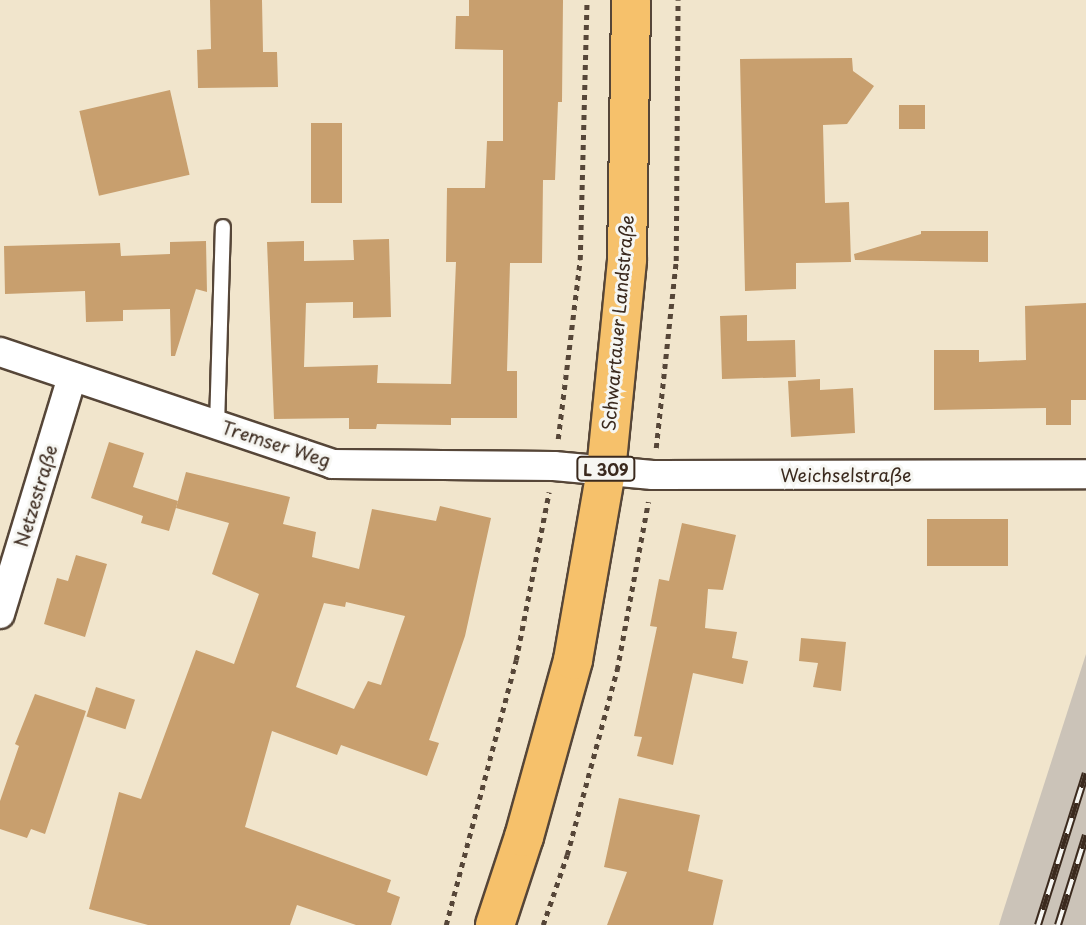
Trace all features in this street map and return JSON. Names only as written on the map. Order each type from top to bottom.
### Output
[{"type":"main road","name":"Schwartauer Landstraße","points":[[495,925],[524,837],[573,660],[606,471],[627,259],[631,0]]},
{"type":"street","name":"Tremser Weg","points":[[0,352],[332,464],[606,471]]},
{"type":"street","name":"Netzestraße","points":[[0,614],[72,377]]},
{"type":"street","name":"Weichselstraße","points":[[606,471],[653,475],[1086,474]]},
{"type":"lane","points":[[217,426],[223,227]]},
{"type":"shaded area","points":[[1086,654],[1086,925],[999,925],[1002,915]]},
{"type":"building","points":[[210,0],[262,0],[263,52],[277,52],[278,87],[198,88],[197,50],[211,49]]},
{"type":"building","points":[[469,0],[563,0],[562,102],[558,102],[555,180],[543,180],[542,263],[510,263],[507,371],[517,371],[517,418],[451,418],[451,425],[377,424],[376,429],[349,429],[349,418],[274,419],[267,242],[304,241],[304,261],[354,260],[353,240],[389,239],[391,317],[353,318],[353,302],[306,303],[304,367],[378,365],[377,383],[451,384],[456,262],[446,262],[447,188],[485,188],[487,141],[503,141],[503,50],[455,49],[456,16],[469,16]]},
{"type":"building","points":[[852,58],[853,71],[874,86],[847,124],[823,125],[825,203],[849,202],[851,262],[796,263],[796,289],[745,291],[740,59]]},
{"type":"building","points":[[170,90],[190,175],[99,196],[79,111]]},
{"type":"building","points":[[899,105],[925,105],[925,129],[899,129]]},
{"type":"building","points":[[311,123],[342,123],[342,203],[311,203]]},
{"type":"building","points":[[921,231],[988,231],[988,262],[855,260],[854,254],[921,234]]},
{"type":"building","points":[[206,241],[207,292],[196,289],[175,356],[171,356],[170,309],[123,310],[123,321],[86,322],[85,291],[5,294],[4,246],[120,243],[121,256],[170,254],[170,242]]},
{"type":"building","points":[[1086,303],[1086,400],[1071,400],[1071,425],[1046,425],[1046,408],[934,410],[934,350],[979,350],[979,362],[1026,360],[1025,306]]},
{"type":"building","points":[[747,315],[747,341],[795,340],[796,377],[722,379],[720,316]]},
{"type":"building","points":[[820,379],[820,390],[853,388],[855,433],[791,437],[788,381]]},
{"type":"building","points":[[109,442],[144,453],[133,487],[178,501],[169,531],[141,523],[143,516],[91,498]]},
{"type":"building","points":[[186,472],[290,497],[283,524],[316,532],[312,557],[359,569],[372,509],[436,521],[440,506],[491,518],[465,636],[429,740],[439,743],[427,776],[341,745],[337,755],[272,731],[245,827],[391,880],[387,892],[400,897],[391,925],[356,925],[297,905],[290,925],[148,925],[89,909],[119,792],[141,799],[196,650],[234,664],[259,594],[212,574],[229,523],[176,508]],"holes":[[[346,602],[405,616],[381,685],[368,681],[354,709],[296,687],[324,603],[345,607]]]},
{"type":"building","points":[[927,519],[1008,519],[1008,566],[927,566]]},
{"type":"building","points":[[682,523],[736,535],[723,590],[708,589],[705,628],[737,632],[732,658],[748,661],[743,684],[693,673],[673,765],[637,756],[642,737],[634,736],[657,627],[650,626],[659,579],[669,581]]},
{"type":"building","points":[[76,555],[107,564],[85,637],[44,624],[57,578],[68,581]]},
{"type":"building","points":[[801,638],[846,642],[841,691],[813,687],[818,663],[799,661]]},
{"type":"building","points":[[96,687],[135,700],[125,729],[86,716]]},
{"type":"building","points":[[35,694],[86,711],[45,834],[31,829],[27,838],[0,829],[0,801],[19,746],[15,744]]},
{"type":"building","points":[[619,798],[700,815],[688,871],[723,880],[713,925],[607,925],[627,872],[604,867]]},
{"type":"railway","points":[[1038,925],[1086,773]]},
{"type":"railway","points":[[1058,925],[1086,835]]}]
